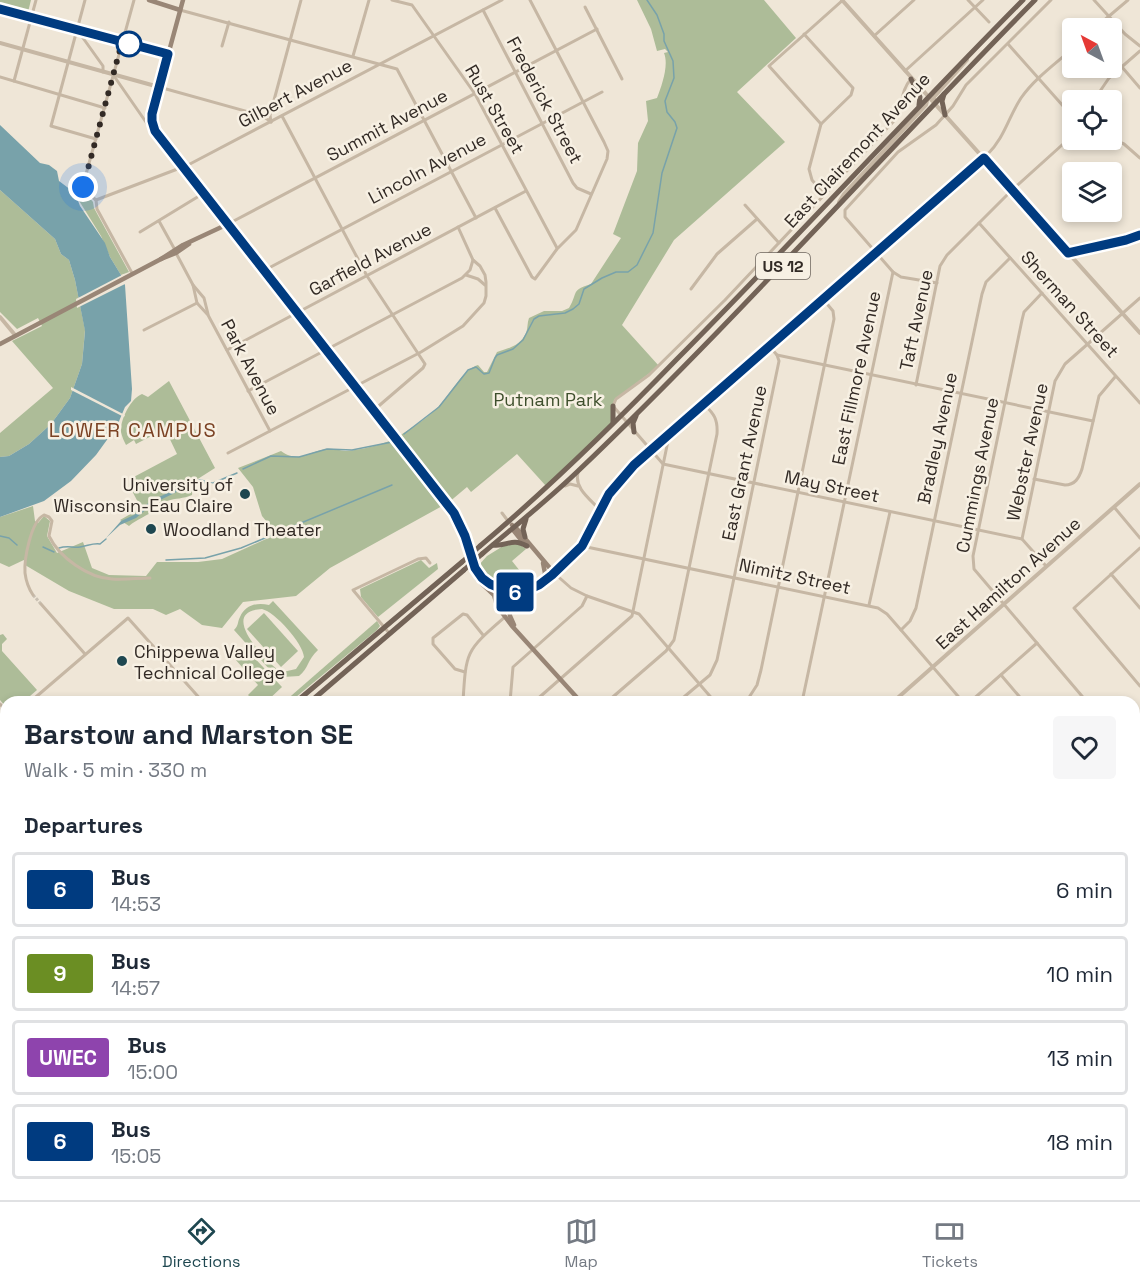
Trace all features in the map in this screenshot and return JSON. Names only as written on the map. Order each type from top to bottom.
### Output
[{"type":"main road","points":[[148,0],[180,10]]},
{"type":"main road","points":[[183,0],[152,117],[155,131],[459,521],[477,579],[493,593],[498,608],[575,696]]},
{"type":"main road","name":"East Clairemont Avenue","points":[[385,628],[545,491],[736,300],[928,96],[1023,0]]},
{"type":"main road","points":[[992,44],[999,32],[1030,0]]},
{"type":"main road","name":"East Clairemont Avenue","points":[[493,545],[560,488],[721,330],[946,90],[1035,0]]},
{"type":"main road","points":[[911,79],[921,100],[916,109]]},
{"type":"main road","points":[[945,116],[942,101],[946,90]]},
{"type":"main road","name":"Summit Avenue","points":[[0,344],[228,224]]},
{"type":"main road","points":[[612,425],[615,417],[613,406]]},
{"type":"main road","points":[[634,432],[633,423],[636,414]]},
{"type":"main road","points":[[525,537],[523,529],[526,517]]},
{"type":"main road","points":[[498,608],[510,607],[554,573],[525,537],[509,522]]},
{"type":"main road","points":[[514,528],[527,546],[538,555]]},
{"type":"main road","points":[[493,545],[498,546],[514,541],[527,546]]},
{"type":"main road","name":"US 12","points":[[317,696],[493,545]]},
{"type":"main road","points":[[496,601],[500,598],[516,597],[539,585],[545,573],[542,560]]},
{"type":"main road","points":[[475,568],[482,578],[508,597],[510,616],[517,630]]},
{"type":"main road","points":[[490,584],[511,592],[528,590]]},
{"type":"main road","name":"US 12","points":[[303,696],[385,628]]},
{"type":"street","points":[[14,81],[36,0]]},
{"type":"street","points":[[85,0],[51,126],[96,140]]},
{"type":"street","points":[[131,275],[97,209],[96,200],[83,187],[134,0]]},
{"type":"street","points":[[271,122],[270,115],[301,0]]},
{"type":"street","points":[[353,56],[369,0]]},
{"type":"street","points":[[392,0],[412,5],[413,0]]},
{"type":"street","name":"Gilbert Avenue","points":[[96,200],[184,167],[502,0]]},
{"type":"street","points":[[495,208],[535,279],[576,230],[607,159],[608,151],[530,0]]},
{"type":"street","points":[[821,124],[769,66],[842,0],[1140,333]]},
{"type":"street","points":[[874,36],[914,0]]},
{"type":"street","points":[[968,0],[989,22]]},
{"type":"street","points":[[905,71],[983,0]]},
{"type":"street","points":[[936,284],[901,277],[893,272],[844,215],[847,207],[898,152],[931,130],[945,116],[963,88],[1051,0]]},
{"type":"street","points":[[1094,0],[1108,17],[1140,46]]},
{"type":"street","points":[[1108,17],[1128,0]]},
{"type":"street","name":"Rust Street","points":[[412,5],[475,94],[558,249]]},
{"type":"street","points":[[585,7],[622,79]]},
{"type":"street","points":[[0,9],[168,54]]},
{"type":"street","points":[[180,10],[393,67],[399,72],[476,218]]},
{"type":"street","name":"Frederick Street","points":[[483,10],[573,183],[577,188],[592,195]]},
{"type":"street","points":[[222,46],[229,22]]},
{"type":"street","name":"Summit Avenue","points":[[228,224],[597,29]]},
{"type":"street","points":[[77,30],[104,66],[103,72]]},
{"type":"street","points":[[804,34],[853,91],[821,124],[809,169],[812,180],[824,194]]},
{"type":"street","points":[[0,44],[263,116],[271,122]]},
{"type":"street","points":[[1008,44],[1062,104]]},
{"type":"street","points":[[934,103],[934,97],[965,64],[976,47]]},
{"type":"street","points":[[1140,51],[1122,67],[1140,88]]},
{"type":"street","points":[[710,696],[639,614],[587,596],[571,588],[554,573],[582,546],[600,510],[618,482],[669,434],[984,158],[1003,135],[1020,100],[1039,78],[1062,58]]},
{"type":"street","points":[[113,75],[148,125],[155,131]]},
{"type":"street","points":[[0,77],[105,108]]},
{"type":"street","points":[[663,464],[613,406],[616,399],[644,380],[668,357],[896,118],[903,91],[911,79]]},
{"type":"street","name":"Lincoln Avenue","points":[[265,270],[602,92]]},
{"type":"street","points":[[837,206],[844,194],[927,104],[928,96]]},
{"type":"street","points":[[282,116],[367,276],[425,364],[374,410]]},
{"type":"street","points":[[1122,143],[1140,158]]},
{"type":"street","name":"Taft Avenue","points":[[916,385],[940,266],[947,255],[1012,190],[1062,145]]},
{"type":"street","name":"Garfield Avenue","points":[[227,350],[526,191]]},
{"type":"street","points":[[140,232],[204,193]]},
{"type":"street","points":[[745,206],[779,243]]},
{"type":"street","points":[[692,289],[717,254],[757,219]]},
{"type":"street","name":"Park Avenue","points":[[159,221],[193,285],[204,298],[208,315]]},
{"type":"street","name":"Sherman Street","points":[[979,224],[1140,403]]},
{"type":"street","points":[[228,453],[418,354],[463,326],[484,303],[486,286],[485,275],[473,260],[458,227]]},
{"type":"street","points":[[1068,253],[1140,235]]},
{"type":"street","name":"Bradley Avenue","points":[[901,630],[910,621],[916,608],[982,294],[986,282],[1010,258]]},
{"type":"street","points":[[248,391],[466,275],[473,260]]},
{"type":"street","name":"East Fillmore Avenue","points":[[803,696],[893,272]]},
{"type":"street","points":[[466,275],[478,279],[486,286]]},
{"type":"street","name":"Park Avenue","points":[[193,285],[197,303],[208,315],[270,431]]},
{"type":"street","name":"Cummings Avenue","points":[[1042,293],[1024,312],[978,530],[973,556],[974,569],[1082,696]]},
{"type":"street","name":"Webster Avenue","points":[[1022,539],[1048,412],[1059,372],[1140,298]]},
{"type":"street","points":[[750,696],[757,685],[761,670],[834,319],[833,311],[823,299]]},
{"type":"street","points":[[144,330],[197,303]]},
{"type":"street","points":[[0,316],[15,335]]},
{"type":"street","points":[[770,347],[777,355],[1093,421]]},
{"type":"street","name":"East Grant Avenue","points":[[685,696],[710,675],[717,660],[779,361],[777,355]]},
{"type":"street","points":[[1034,479],[1070,485],[1078,479],[1099,396],[1116,377]]},
{"type":"street","points":[[613,696],[669,648],[674,640],[718,423],[715,415],[704,404]]},
{"type":"street","points":[[541,696],[632,616],[669,434]]},
{"type":"street","name":"May Street","points":[[663,464],[1022,539]]},
{"type":"street","points":[[578,471],[576,479],[579,486],[600,510]]},
{"type":"street","points":[[560,488],[570,484],[579,486]]},
{"type":"street","name":"East Hamilton Avenue","points":[[900,696],[1140,484]]},
{"type":"street","points":[[1114,507],[1140,538]]},
{"type":"street","points":[[869,605],[890,512]]},
{"type":"street","points":[[502,513],[509,522]]},
{"type":"street","points":[[33,595],[28,587],[25,573],[30,539],[40,517],[45,515],[52,523],[49,536],[57,550],[91,573],[112,579],[150,578]]},
{"type":"street","points":[[1022,539],[1046,566]]},
{"type":"street","name":"Nimitz Street","points":[[582,546],[869,605],[887,614],[958,696]]},
{"type":"street","points":[[1140,548],[1074,608],[1140,686]]},
{"type":"street","points":[[390,635],[353,590],[418,559],[426,558],[430,563]]},
{"type":"street","points":[[1111,574],[1140,608]]},
{"type":"street","points":[[511,696],[513,667],[582,606],[587,596]]},
{"type":"street","points":[[40,604],[85,654]]},
{"type":"street","points":[[465,672],[455,669],[433,644],[433,638],[463,614],[467,615],[483,635]]},
{"type":"street","points":[[463,696],[469,653],[483,635],[505,616]]},
{"type":"street","points":[[37,696],[128,618],[198,696]]},
{"type":"street","points":[[977,696],[1037,644]]},
{"type":"street","points":[[1001,675],[1019,696]]},
{"type":"green space","points":[[0,0],[31,0],[28,12],[0,4]]},
{"type":"green space","name":"Putnam Park","points":[[637,0],[764,0],[796,38],[737,92],[785,142],[674,240],[622,325],[659,366],[614,400],[612,425],[546,486],[517,454],[471,492],[467,487],[448,503],[398,437],[434,411],[472,367],[478,365],[484,372],[487,372],[497,352],[521,341],[527,331],[529,318],[544,311],[562,311],[569,308],[576,292],[591,284],[621,238],[613,234],[637,171],[638,143],[648,121],[646,101],[657,98],[665,69],[664,53],[668,52],[665,49],[657,51],[651,29]]},
{"type":"green space","points":[[77,181],[82,183],[82,189],[93,202],[94,208],[129,272],[121,275],[110,257],[101,236],[73,191]]},
{"type":"green space","points":[[0,190],[55,239],[61,254],[69,260],[85,330],[82,364],[70,398],[51,424],[29,444],[9,456],[0,457],[0,433],[53,388],[12,341],[42,326],[38,318],[17,329],[0,312]]},
{"type":"green space","points":[[169,381],[215,468],[193,482],[192,495],[165,502],[129,526],[120,520],[141,508],[129,485],[130,479],[177,454],[165,429],[136,444],[134,440],[126,445],[121,432],[122,422],[130,405],[138,396],[142,394],[148,397]]},
{"type":"green space","points":[[393,440],[444,505],[330,568],[296,596],[243,602],[222,628],[202,625],[180,609],[166,615],[153,609],[114,609],[69,591],[25,565],[26,559],[9,567],[0,563],[0,517],[33,506],[35,521],[38,523],[44,516],[50,521],[47,536],[57,553],[83,542],[92,568],[109,575],[146,576],[157,562],[198,562],[222,559],[277,534],[262,516],[253,487],[238,468],[281,451],[287,455],[299,457],[327,449],[358,450]]},
{"type":"green space","points":[[508,543],[521,545],[526,549],[512,561],[520,571],[504,587],[488,580],[478,566],[487,556]]},
{"type":"green space","points":[[421,560],[429,568],[437,563],[438,569],[378,617],[361,597],[360,589]]},
{"type":"green space","points":[[273,601],[318,650],[299,676],[283,677],[279,680],[234,630],[242,613],[248,607],[256,604],[269,605]],"holes":[[[262,609],[288,629],[299,644],[304,657],[296,669],[283,672],[278,670],[263,656],[248,636],[244,618],[249,612]]]},
{"type":"green space","points":[[264,613],[298,651],[281,667],[247,629]]},
{"type":"green space","points":[[377,621],[380,626],[377,630],[297,696],[291,696]]},
{"type":"green space","points":[[3,634],[7,639],[2,644],[2,651],[37,690],[30,696],[0,696],[0,635]]},
{"type":"green space","points":[[246,649],[282,687],[272,696],[249,696],[258,685],[235,659]]},
{"type":"water","points":[[0,125],[40,163],[49,165],[57,171],[59,181],[75,193],[80,206],[105,243],[121,275],[125,285],[132,389],[131,401],[125,407],[117,426],[96,455],[71,481],[44,501],[0,517],[0,457],[9,456],[29,444],[51,424],[70,398],[82,364],[85,331],[69,260],[61,254],[55,239],[0,190]]},
{"type":"water","points":[[200,479],[214,483],[193,484],[154,503],[136,518],[120,525],[106,538],[121,521],[134,515],[152,500]]},
{"type":"pier","points":[[124,274],[127,283],[77,308],[76,299]]},
{"type":"pier","points":[[71,387],[125,415],[124,417],[71,390]]},
{"type":"waterway","points":[[404,434],[439,407],[468,370],[476,367],[484,374],[489,373],[497,355],[513,349],[523,340],[534,319],[539,316],[565,313],[573,309],[579,304],[584,289],[616,272],[628,272],[637,265],[653,233],[662,173],[677,128],[667,112],[665,101],[674,78],[673,61],[664,41],[664,34],[657,15],[647,0]]},
{"type":"waterway","points":[[243,469],[271,456],[299,457],[327,449],[352,450],[392,442]]},
{"type":"waterway","points":[[213,483],[237,473]]},
{"type":"waterway","points":[[166,560],[205,558],[241,548],[392,485]]},
{"type":"waterway","points":[[0,536],[9,538],[17,545]]},
{"type":"waterway","points":[[59,548],[100,544],[106,539]]},
{"type":"waterway","points":[[43,547],[54,552]]},
{"type":"tunnel","points":[[33,595],[41,604]]},
{"type":"bus line","name":"6","points":[[0,9],[168,54],[152,114],[155,131],[454,513],[463,529],[475,568],[482,578],[507,591],[528,590],[539,585],[572,557],[582,546],[609,494],[634,465],[984,158],[1068,253],[1140,235]]},
{"type":"place","name":"University of Wisconsin-Eau Claire","points":[[245,494]]},
{"type":"place","name":"Woodland Theater","points":[[151,529]]},
{"type":"place","name":"Chippewa Valley Technical College","points":[[122,661]]},
{"type":"district","name":"LOWER CAMPUS","points":[[133,430]]},
{"type":"route","points":[[83,187],[121,46],[123,42],[129,44]]}]
